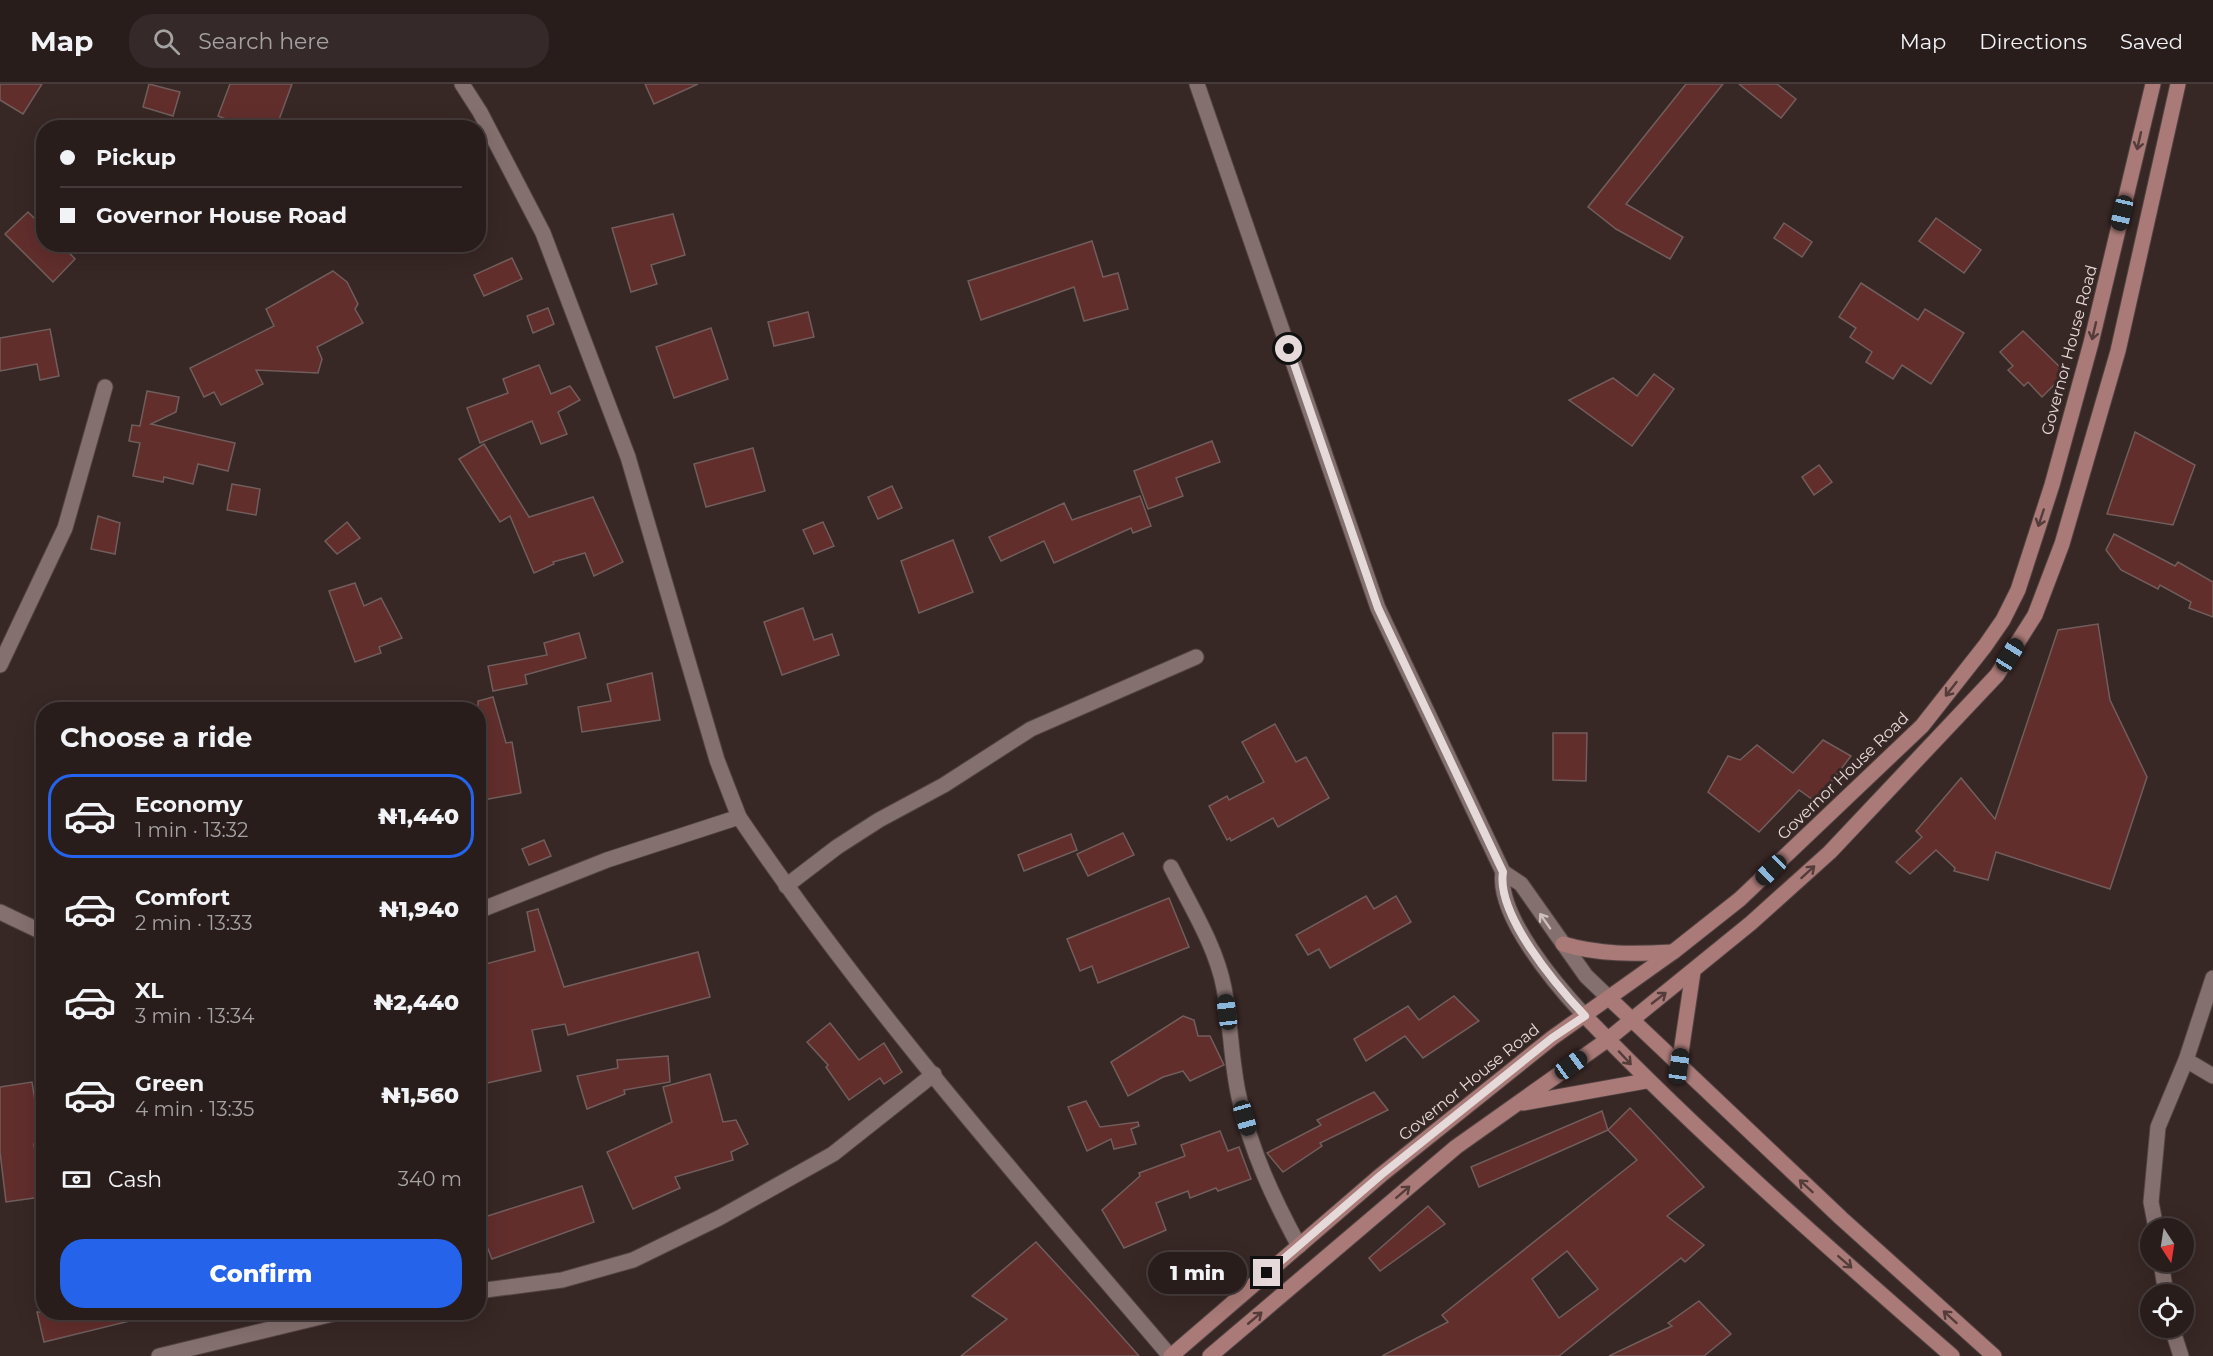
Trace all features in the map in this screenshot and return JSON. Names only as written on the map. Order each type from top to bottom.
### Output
[{"type":"main road","name":"Governor House Road","points":[[1170,1356],[1498,1081],[1552,1038],[1673,952],[1740,900],[1922,726],[2003,620],[2018,590],[2055,474],[2091,343],[2153,84]]},
{"type":"main road","points":[[1210,1356],[1456,1147],[1607,1040],[1693,972],[1830,852],[1997,675],[2035,615],[2062,544],[2118,351],[2178,84]]},
{"type":"main road","points":[[1563,944],[1591,952],[1673,952]]},
{"type":"main road","points":[[1679,1066],[1693,972]]},
{"type":"main road","points":[[1609,998],[1630,1021],[1841,1218],[1994,1356]]},
{"type":"main road","points":[[1585,1016],[1646,1081],[1771,1197],[1952,1356]]},
{"type":"main road","points":[[1517,1104],[1646,1081]]},
{"type":"street","points":[[462,84],[484,120]]},
{"type":"street","points":[[1197,84],[1378,608],[1503,872],[1502,893],[1528,946],[1554,982],[1585,1016]]},
{"type":"street","points":[[486,124],[543,233],[628,457],[672,600],[717,760],[739,817],[839,958],[1020,1182],[1170,1356]]},
{"type":"street","points":[[0,665],[65,528],[105,387]]},
{"type":"street","points":[[786,886],[837,847],[879,820],[944,785],[1031,729],[1196,657]]},
{"type":"street","points":[[486,908],[607,860],[739,817]]},
{"type":"street","points":[[1171,867],[1204,934],[1224,987],[1239,1097],[1258,1161],[1276,1205],[1299,1246]]},
{"type":"street","points":[[1503,872],[1521,884],[1586,976],[1609,998]]},
{"type":"street","points":[[0,912],[36,929]]},
{"type":"street","points":[[2154,1218],[2151,1202],[2158,1127],[2186,1060],[2213,978]]},
{"type":"street","points":[[2186,1060],[2213,1076]]},
{"type":"street","points":[[486,1290],[562,1280],[633,1260],[719,1218],[833,1155],[934,1074]]},
{"type":"street","points":[[159,1356],[308,1320]]},
{"type":"street","points":[[2175,1338],[2181,1356]]},
{"type":"building","points":[[0,84],[42,84],[23,114],[0,100]]},
{"type":"building","points":[[149,84],[180,92],[173,116],[143,107]]},
{"type":"building","points":[[230,84],[292,84],[279,120],[228,120],[218,116]]},
{"type":"building","points":[[645,84],[698,84],[654,104]]},
{"type":"building","points":[[1686,84],[1723,84],[1626,204],[1683,237],[1670,259],[1616,229],[1588,207]]},
{"type":"building","points":[[1739,84],[1777,84],[1796,99],[1781,118]]},
{"type":"building","points":[[28,212],[36,220],[36,252],[68,252],[75,259],[53,282],[5,234]]},
{"type":"building","points":[[673,214],[685,255],[651,265],[657,284],[631,292],[612,228]]},
{"type":"building","points":[[1936,218],[1981,250],[1964,273],[1919,241]]},
{"type":"building","points":[[1784,223],[1812,242],[1802,257],[1774,238]]},
{"type":"building","points":[[1092,241],[1103,277],[1118,273],[1128,309],[1084,321],[1074,287],[981,320],[968,281]]},
{"type":"building","points":[[512,258],[522,279],[484,296],[474,275]]},
{"type":"building","points":[[333,271],[347,282],[358,304],[355,309],[363,323],[317,347],[322,359],[318,373],[256,370],[263,384],[221,405],[214,392],[204,397],[190,368],[274,326],[266,309]]},
{"type":"building","points":[[1861,283],[1918,320],[1925,309],[1964,333],[1931,384],[1902,365],[1893,379],[1866,362],[1872,352],[1850,337],[1856,328],[1839,317]]},
{"type":"building","points":[[548,308],[554,324],[533,333],[527,316]]},
{"type":"building","points":[[808,312],[814,337],[774,346],[768,322]]},
{"type":"building","points":[[711,328],[728,379],[674,398],[656,347]]},
{"type":"building","points":[[50,329],[59,376],[40,380],[37,364],[0,371],[0,338]]},
{"type":"building","points":[[2023,331],[2066,373],[2042,397],[2028,382],[2024,386],[2008,370],[2013,366],[2000,352]]},
{"type":"building","points":[[539,365],[551,394],[570,386],[580,400],[558,412],[567,434],[541,444],[532,421],[480,443],[467,408],[508,393],[503,379]]},
{"type":"building","points":[[1654,374],[1674,389],[1632,446],[1569,400],[1613,378],[1637,396]]},
{"type":"building","points":[[147,391],[179,397],[176,412],[151,424],[235,443],[228,471],[198,464],[193,484],[164,477],[163,482],[133,476],[140,443],[129,441],[132,425],[140,426]]},
{"type":"building","points":[[2135,432],[2195,465],[2173,525],[2107,514]]},
{"type":"building","points":[[1212,441],[1220,462],[1176,478],[1183,496],[1148,509],[1134,471]]},
{"type":"building","points":[[484,444],[529,517],[593,497],[623,562],[594,576],[585,553],[553,562],[554,564],[534,573],[510,516],[500,522],[459,459]]},
{"type":"building","points":[[753,448],[765,491],[706,507],[694,464]]},
{"type":"building","points":[[1819,465],[1832,482],[1814,495],[1802,477]]},
{"type":"building","points":[[232,484],[260,489],[256,515],[227,510]]},
{"type":"building","points":[[892,486],[902,508],[878,519],[868,497]]},
{"type":"building","points":[[1140,496],[1151,526],[1133,533],[1131,528],[1054,563],[1044,541],[1001,561],[989,537],[1064,503],[1072,520]]},
{"type":"building","points":[[98,516],[120,523],[115,554],[91,549]]},
{"type":"building","points":[[347,522],[360,538],[337,554],[325,541]]},
{"type":"building","points":[[823,522],[834,546],[814,554],[803,530]]},
{"type":"building","points":[[2114,534],[2175,566],[2178,562],[2213,582],[2213,617],[2189,608],[2191,602],[2160,585],[2158,589],[2121,570],[2106,550]]},
{"type":"building","points":[[953,540],[973,592],[919,613],[901,561]]},
{"type":"building","points":[[355,583],[364,606],[381,598],[402,638],[379,647],[381,653],[355,662],[329,591]]},
{"type":"building","points":[[803,608],[814,640],[832,634],[839,655],[782,675],[764,622]]},
{"type":"building","points":[[2098,624],[2110,700],[2147,777],[2110,889],[1996,852],[1988,880],[1954,871],[1955,868],[1936,850],[1910,874],[1896,862],[1922,837],[1916,831],[1961,778],[1995,819],[2058,630]]},
{"type":"building","points":[[579,633],[586,658],[525,675],[527,684],[493,691],[488,666],[547,655],[544,643]]},
{"type":"building","points":[[652,673],[660,720],[582,732],[578,707],[611,701],[607,684]]},
{"type":"building","points":[[493,697],[506,743],[512,742],[521,793],[486,800],[486,702],[478,701]]},
{"type":"building","points":[[1275,724],[1296,762],[1306,757],[1329,798],[1278,827],[1273,818],[1231,841],[1230,838],[1227,840],[1209,806],[1227,796],[1229,800],[1264,782],[1242,742]]},
{"type":"building","points":[[1553,733],[1587,733],[1586,781],[1553,780]]},
{"type":"building","points":[[1823,740],[1851,756],[1816,802],[1799,790],[1759,832],[1708,792],[1728,756],[1740,760],[1757,745],[1793,773]]},
{"type":"building","points":[[1123,833],[1134,855],[1088,876],[1077,854]]},
{"type":"building","points":[[1071,834],[1077,850],[1024,871],[1018,855]]},
{"type":"building","points":[[544,840],[551,856],[529,865],[522,849]]},
{"type":"building","points":[[1366,896],[1374,909],[1396,896],[1411,922],[1330,968],[1319,949],[1308,955],[1296,935]]},
{"type":"building","points":[[1169,898],[1189,947],[1098,983],[1092,966],[1080,971],[1067,939]]},
{"type":"building","points":[[538,909],[564,987],[698,952],[710,997],[568,1035],[565,1024],[532,1030],[541,1071],[486,1083],[486,964],[535,951],[527,912]]},
{"type":"building","points":[[1454,996],[1479,1021],[1423,1058],[1405,1036],[1366,1061],[1354,1039],[1408,1006],[1419,1020]]},
{"type":"building","points":[[1183,1016],[1194,1020],[1198,1036],[1210,1036],[1224,1065],[1190,1081],[1183,1071],[1163,1077],[1128,1096],[1111,1062]]},
{"type":"building","points":[[830,1023],[859,1060],[884,1043],[902,1072],[884,1084],[880,1078],[849,1100],[826,1067],[828,1065],[807,1042]]},
{"type":"building","points":[[668,1056],[670,1082],[624,1090],[625,1094],[587,1109],[577,1076],[618,1068],[617,1060]]},
{"type":"building","points":[[710,1074],[723,1122],[736,1120],[748,1144],[731,1152],[733,1160],[675,1177],[680,1188],[633,1209],[607,1152],[672,1122],[663,1087]]},
{"type":"building","points":[[32,1082],[36,1107],[36,1144],[34,1144],[36,1198],[6,1202],[0,1152],[0,1087]]},
{"type":"building","points":[[1374,1092],[1388,1110],[1320,1143],[1322,1146],[1283,1172],[1267,1153],[1321,1125],[1317,1120]]},
{"type":"building","points":[[1086,1101],[1100,1127],[1138,1122],[1139,1126],[1131,1129],[1136,1144],[1114,1149],[1111,1139],[1087,1151],[1068,1107]]},
{"type":"building","points":[[1630,1108],[1704,1187],[1667,1216],[1704,1245],[1685,1262],[1681,1258],[1559,1356],[1382,1356],[1448,1322],[1442,1315],[1637,1160],[1608,1130]],"holes":[[[1567,1251],[1598,1289],[1559,1318],[1532,1279]]]},
{"type":"building","points":[[1602,1111],[1608,1130],[1479,1187],[1471,1167]]},
{"type":"building","points":[[1220,1131],[1228,1151],[1239,1147],[1251,1179],[1218,1191],[1216,1188],[1190,1198],[1188,1191],[1156,1203],[1166,1230],[1124,1248],[1102,1210],[1140,1176],[1139,1173],[1185,1156],[1181,1145]]},
{"type":"building","points":[[582,1186],[594,1222],[492,1259],[486,1244],[486,1216]]},
{"type":"building","points":[[1428,1206],[1445,1224],[1380,1271],[1369,1258]]},
{"type":"building","points":[[1036,1242],[1139,1356],[961,1356],[1007,1319],[972,1296]]},
{"type":"building","points":[[1699,1301],[1731,1334],[1704,1356],[1609,1356],[1672,1326],[1668,1323]]},
{"type":"building","points":[[39,1320],[134,1320],[44,1342]]},
{"type":"route","points":[[1267,1273],[1381,1175],[1552,1038],[1585,1016],[1554,982],[1528,946],[1502,893],[1503,872],[1378,608],[1289,349]]}]
